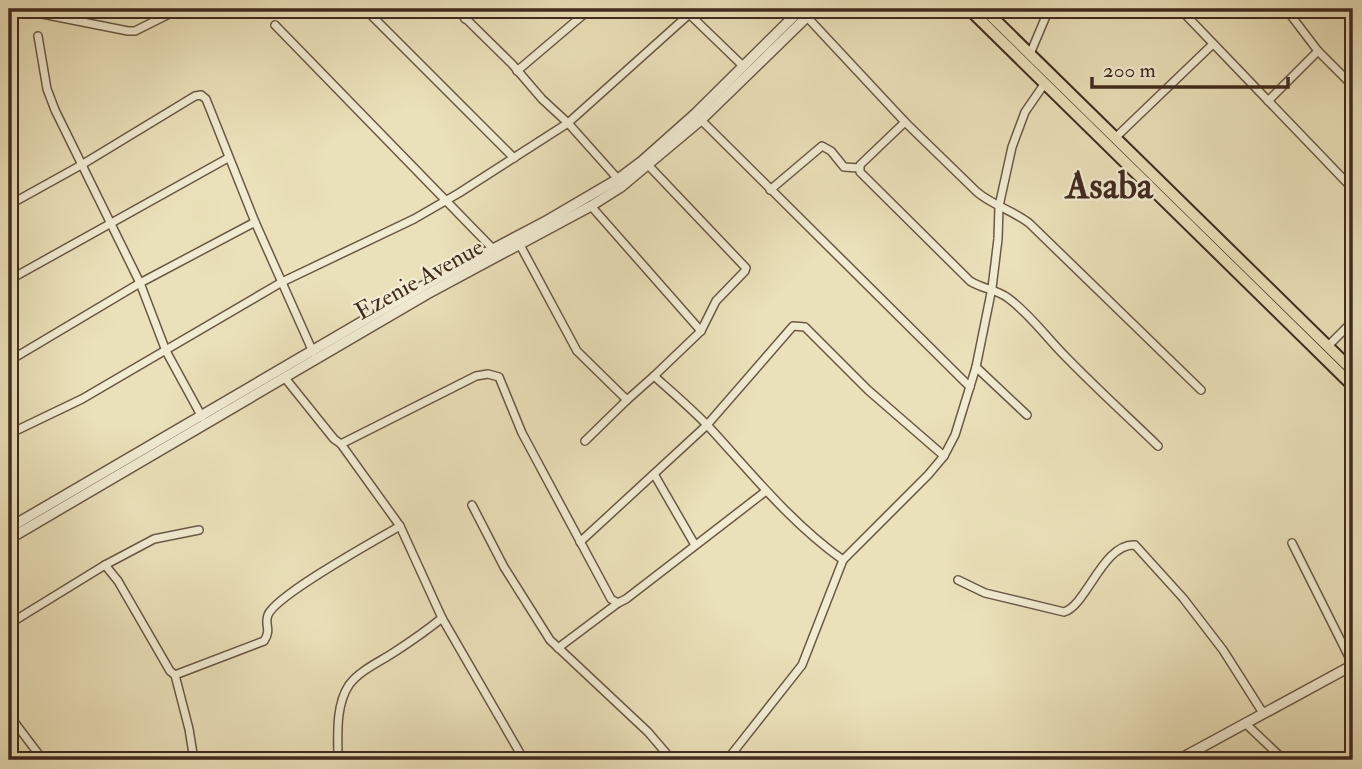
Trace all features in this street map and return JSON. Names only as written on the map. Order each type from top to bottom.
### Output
[{"type":"highway","points":[[969,9],[1353,386]]},
{"type":"highway","points":[[984,9],[1353,371]]},
{"type":"highway","points":[[1213,249],[1219,239]]},
{"type":"street","points":[[18,9],[128,31],[141,28],[179,9]]},
{"type":"street","points":[[378,9],[368,12],[514,158]]},
{"type":"street","points":[[456,9],[542,99],[568,122],[618,179]]},
{"type":"street","points":[[465,19],[476,9]]},
{"type":"street","points":[[517,71],[590,9]]},
{"type":"street","name":"Ezenie Avenue","points":[[9,528],[40,514],[159,445],[285,378],[427,294],[493,249],[618,179],[642,162],[743,66],[804,13],[815,9]]},
{"type":"street","points":[[1030,54],[1049,9]]},
{"type":"street","points":[[1180,9],[1353,189]]},
{"type":"street","points":[[1286,9],[1318,51],[1353,86]]},
{"type":"street","points":[[9,434],[82,399],[282,282],[414,219],[514,158],[568,122],[689,10],[743,66]]},
{"type":"street","points":[[804,13],[905,122],[976,192],[1029,223],[1201,390]]},
{"type":"street","name":"Ezenie Avenue","points":[[159,445],[313,352],[467,267],[520,245],[591,206],[649,166],[701,120],[804,13]]},
{"type":"street","points":[[275,25],[493,249]]},
{"type":"street","points":[[38,36],[47,89],[140,283],[166,351],[202,417]]},
{"type":"street","points":[[1115,138],[1213,44]]},
{"type":"street","points":[[1268,100],[1318,51]]},
{"type":"street","points":[[727,760],[802,665],[843,560],[911,493],[944,456],[955,435],[976,367],[992,288],[999,206],[1012,146],[1025,111],[1045,83]]},
{"type":"street","points":[[9,205],[195,96],[201,95],[206,99],[255,222],[313,352]]},
{"type":"street","points":[[701,120],[970,387]]},
{"type":"street","points":[[770,190],[822,146],[831,151],[844,167],[859,168],[905,122]]},
{"type":"street","points":[[9,280],[228,158]]},
{"type":"street","points":[[585,442],[701,331],[716,301],[745,271],[746,265],[649,166]]},
{"type":"street","points":[[859,168],[862,175],[970,281],[981,288],[992,288],[1009,298],[1027,314],[1066,357],[1158,446]]},
{"type":"street","points":[[591,206],[701,331]]},
{"type":"street","points":[[9,362],[140,283],[255,222]]},
{"type":"street","points":[[520,245],[577,351],[627,400]]},
{"type":"street","points":[[1328,346],[1353,321]]},
{"type":"street","points":[[580,542],[707,425],[793,326],[805,327],[868,390],[944,456]]},
{"type":"street","points":[[976,367],[1027,415]]},
{"type":"street","points":[[341,444],[476,376],[494,375],[502,381],[522,433],[580,542],[611,599],[618,603]]},
{"type":"street","points":[[653,376],[707,425],[800,525],[843,560]]},
{"type":"street","points":[[285,378],[334,439],[341,444],[400,526],[442,618],[524,760]]},
{"type":"street","points":[[654,474],[695,545]]},
{"type":"street","points":[[558,648],[766,491]]},
{"type":"street","points":[[472,505],[509,575],[540,625],[558,648],[648,732],[672,760]]},
{"type":"street","name":"Ezenie Avenue","points":[[9,539],[40,514]]},
{"type":"street","points":[[175,675],[250,649],[264,641],[269,631],[269,613],[287,597],[314,577],[400,526]]},
{"type":"street","points":[[9,624],[105,565],[154,539],[199,530]]},
{"type":"street","points":[[1178,760],[1190,758],[1245,723],[1353,665],[1292,543]]},
{"type":"street","points":[[958,580],[985,593],[1064,612],[1073,607],[1093,578],[1113,556],[1122,548],[1135,545],[1184,598],[1223,650],[1263,713]]},
{"type":"street","points":[[105,565],[118,581],[170,671],[175,675],[194,760]]},
{"type":"street","points":[[338,760],[338,725],[342,702],[350,685],[364,672],[442,618]]},
{"type":"street","points":[[9,715],[43,760]]},
{"type":"street","points":[[1245,723],[1284,760]]},
{"type":"district","name":"Asaba","points":[[1109,185]]}]
